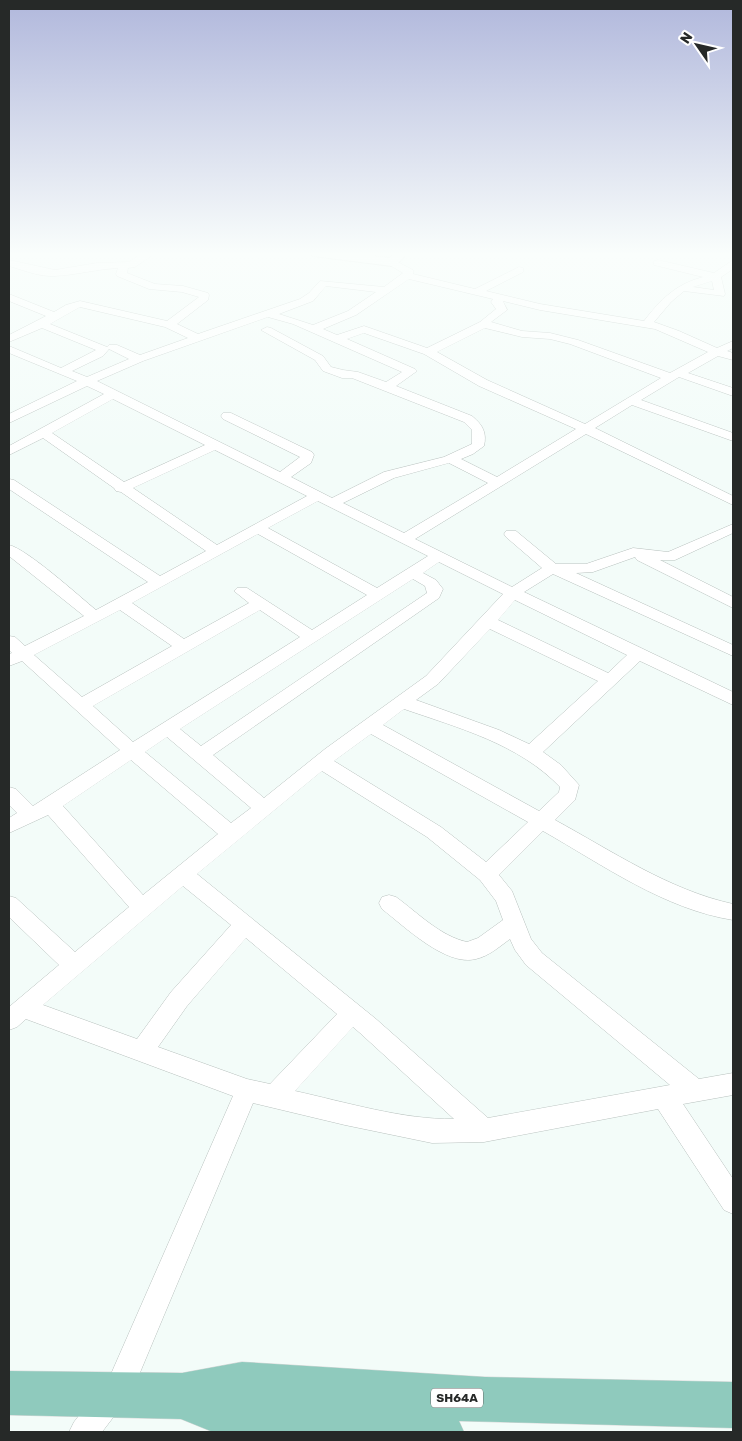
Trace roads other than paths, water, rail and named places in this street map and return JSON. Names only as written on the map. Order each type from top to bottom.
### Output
[{"type":"main road","name":"SH64A","points":[[9,1393],[182,1396],[242,1384],[485,1400],[733,1405]]},
{"type":"main road","name":"SH64A","points":[[182,1396],[234,1425],[441,1432]]},
{"type":"street","points":[[9,339],[49,319]]},
{"type":"street","points":[[145,319],[170,325],[197,338]]},
{"type":"street","points":[[170,325],[177,319]]},
{"type":"street","points":[[9,419],[139,359],[255,319]]},
{"type":"street","points":[[286,319],[338,339],[411,371],[387,387]]},
{"type":"street","points":[[313,329],[338,319]]},
{"type":"street","points":[[428,352],[484,324],[488,319]]},
{"type":"street","points":[[617,319],[647,324],[675,332],[717,352],[733,357]]},
{"type":"street","points":[[647,324],[651,319]]},
{"type":"street","points":[[41,324],[103,349],[99,354],[61,372]]},
{"type":"street","points":[[484,324],[523,334],[550,336],[574,342],[733,392]]},
{"type":"street","points":[[338,339],[364,329],[428,352],[483,383],[586,429],[733,501]]},
{"type":"street","points":[[267,330],[319,358],[327,369],[342,374],[354,374],[453,411],[477,426],[481,436],[478,446],[467,454],[452,460],[387,475],[334,502]]},
{"type":"street","points":[[405,539],[675,375],[733,344]]},
{"type":"street","points":[[113,347],[139,359]]},
{"type":"street","points":[[9,349],[61,372],[88,381],[214,445],[334,502],[513,593],[733,699]]},
{"type":"street","points":[[9,451],[114,394]]},
{"type":"street","points":[[632,401],[733,437]]},
{"type":"street","points":[[227,416],[307,455],[306,460],[302,464],[282,477]]},
{"type":"street","points":[[44,433],[121,488],[216,551]]},
{"type":"street","points":[[121,488],[214,445]]},
{"type":"street","points":[[452,460],[497,482]]},
{"type":"street","points":[[9,483],[159,582]]},
{"type":"street","points":[[16,657],[95,617],[319,495]]},
{"type":"street","points":[[257,528],[378,595]]},
{"type":"street","points":[[16,1014],[231,834],[321,762],[432,680],[513,593],[552,568],[588,569],[633,552],[670,557],[733,528]]},
{"type":"street","points":[[511,534],[552,568],[733,651]]},
{"type":"street","points":[[9,549],[95,617]]},
{"type":"street","points":[[633,552],[733,603]]},
{"type":"street","points":[[9,826],[51,805],[132,751],[440,556]]},
{"type":"street","points":[[200,755],[434,595],[436,588],[431,583],[412,573]]},
{"type":"street","points":[[242,591],[312,637]]},
{"type":"street","points":[[121,602],[184,647]]},
{"type":"street","points":[[81,705],[260,603]]},
{"type":"street","points":[[487,621],[609,680]]},
{"type":"street","points":[[9,641],[16,657],[81,705],[132,751],[231,834]]},
{"type":"street","points":[[530,753],[639,653]]},
{"type":"street","points":[[402,702],[489,734],[530,753],[560,773],[570,785],[568,795],[488,874]]},
{"type":"street","points":[[370,725],[635,874],[693,900],[723,911],[733,912]]},
{"type":"street","points":[[168,728],[264,808]]},
{"type":"street","points":[[321,762],[434,832],[488,874],[505,897],[522,944],[534,959],[695,1091]]},
{"type":"street","points":[[9,794],[31,815]]},
{"type":"street","points":[[51,805],[142,908]]},
{"type":"street","points":[[183,874],[352,1013],[484,1130]]},
{"type":"street","points":[[389,903],[447,945],[460,951],[474,951],[515,924]]},
{"type":"street","points":[[9,904],[74,965]]},
{"type":"street","points":[[142,1052],[179,999],[245,924]]},
{"type":"street","points":[[274,1097],[352,1013]]},
{"type":"street","points":[[16,1014],[142,1052],[247,1090],[345,1114],[432,1131],[484,1130],[733,1084]]},
{"type":"street","points":[[84,1432],[121,1384],[247,1090]]},
{"type":"street","points":[[664,1096],[733,1201]]}]
